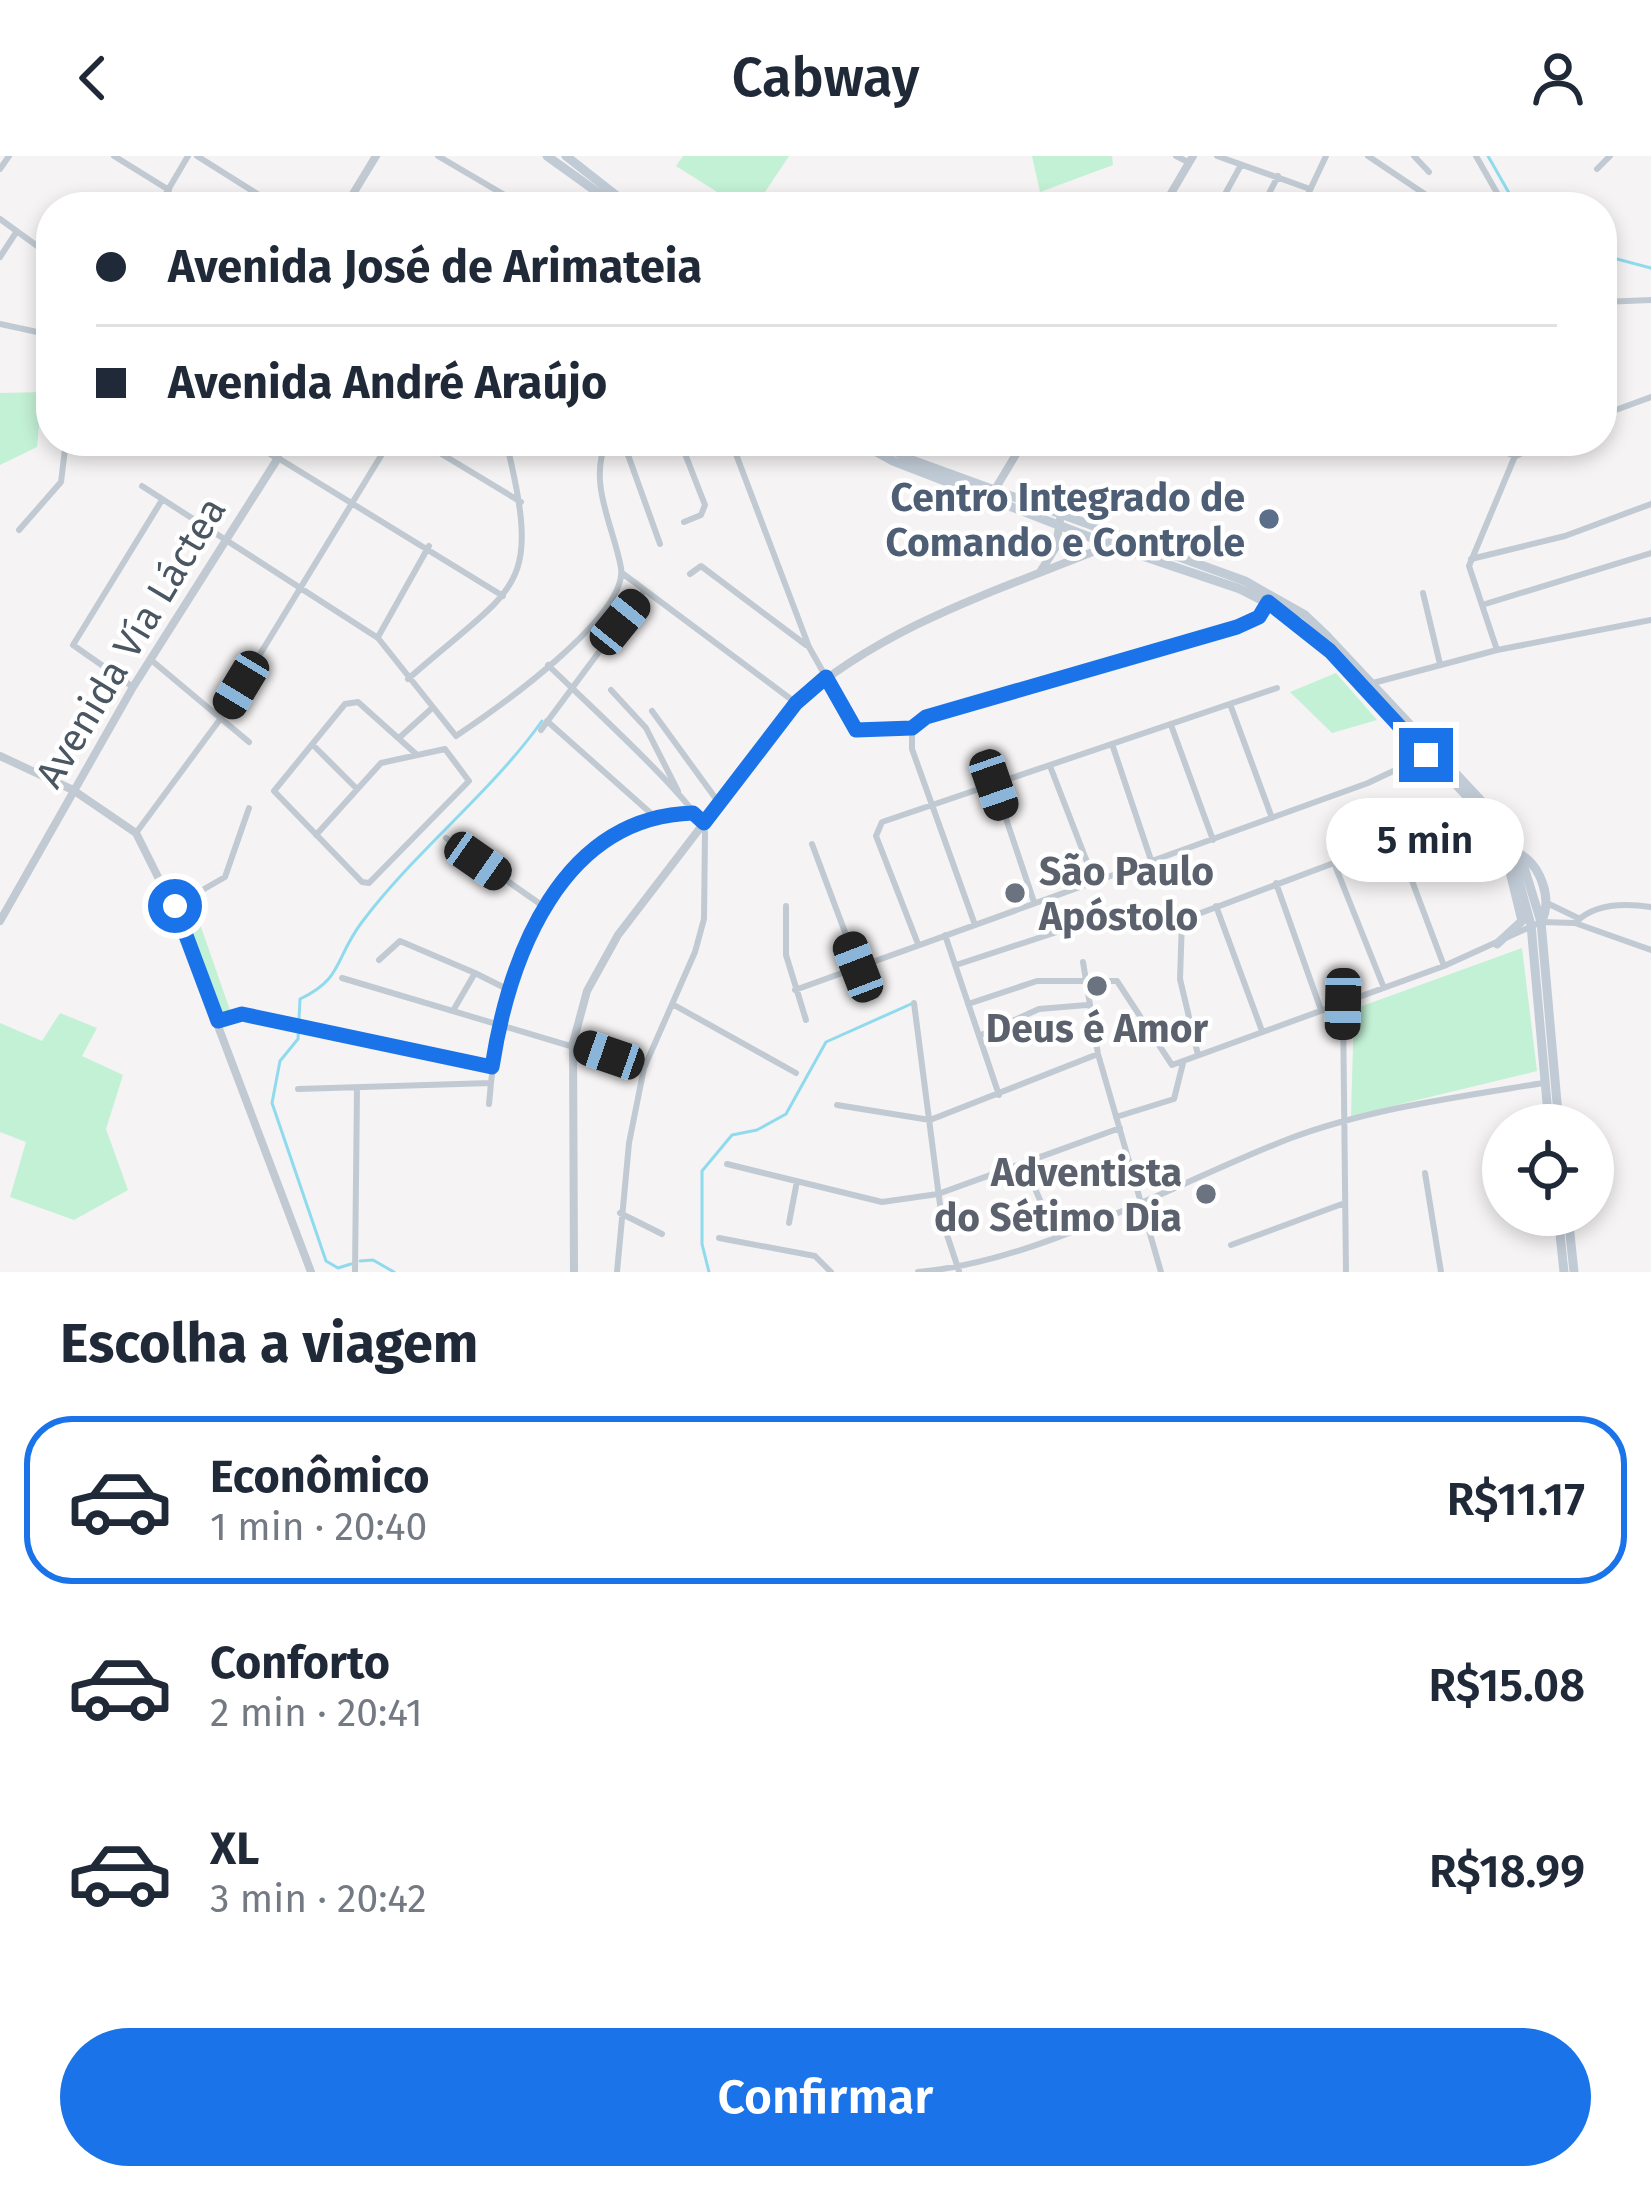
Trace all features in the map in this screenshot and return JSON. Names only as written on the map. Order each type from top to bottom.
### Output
[{"type":"main road","points":[[547,156],[601,192]]},
{"type":"main road","points":[[566,156],[612,192]]},
{"type":"main road","points":[[883,456],[1059,518],[1268,602],[1330,651],[1516,855],[1536,866],[1547,903],[1531,922],[1497,944]]},
{"type":"main road","points":[[908,456],[992,494]]},
{"type":"main road","points":[[1112,539],[1245,581],[1287,604],[1373,683],[1490,810],[1516,855],[1531,922],[1556,1104]]},
{"type":"main road","points":[[1531,922],[1547,1104]]},
{"type":"main road","points":[[1516,937],[1533,940]]},
{"type":"main road","points":[[1560,1236],[1564,1272]]},
{"type":"main road","points":[[1570,1236],[1574,1272]]},
{"type":"street","points":[[0,169],[9,156]]},
{"type":"street","points":[[114,156],[169,190],[193,156],[253,192]]},
{"type":"street","points":[[357,192],[374,159],[362,156]]},
{"type":"street","points":[[438,156],[499,192]]},
{"type":"street","points":[[1172,192],[1191,159],[1176,156]]},
{"type":"street","points":[[1217,156],[1310,190],[1326,156]]},
{"type":"street","points":[[1254,168],[1260,156]]},
{"type":"street","points":[[1368,156],[1380,159],[1423,192]]},
{"type":"street","points":[[1414,156],[1430,172]]},
{"type":"street","points":[[1476,156],[1496,192]]},
{"type":"street","points":[[1597,169],[1610,156]]},
{"type":"street","points":[[1226,192],[1241,165]]},
{"type":"street","points":[[1270,192],[1278,176]]},
{"type":"street","points":[[0,219],[36,245]]},
{"type":"street","points":[[0,257],[17,232]]},
{"type":"street","points":[[1617,301],[1651,300]]},
{"type":"street","points":[[0,324],[36,332]]},
{"type":"street","points":[[1617,410],[1651,398]]},
{"type":"street","points":[[20,530],[61,482],[64,456]]},
{"type":"street","points":[[275,456],[429,546],[502,596]]},
{"type":"street","points":[[136,832],[221,718],[381,456]]},
{"type":"street","points":[[445,456],[520,502]]},
{"type":"street","points":[[409,679],[502,596],[525,554],[509,456]]},
{"type":"street","points":[[605,456],[601,487],[622,573],[796,703]]},
{"type":"street","points":[[628,456],[660,544]]},
{"type":"street","points":[[684,522],[701,514],[705,505],[686,456]]},
{"type":"street","points":[[737,456],[809,647],[856,730],[912,728],[926,717],[1237,627],[1259,617],[1268,602]]},
{"type":"street","points":[[992,494],[1015,456]]},
{"type":"street","points":[[1497,650],[1469,569],[1515,456]]},
{"type":"street","name":"Avenida Vía Láctea","points":[[0,921],[133,687],[278,458]]},
{"type":"street","points":[[142,486],[378,638],[451,735],[459,735],[548,665],[604,612],[622,573]]},
{"type":"street","points":[[133,687],[76,652],[74,643],[162,500]]},
{"type":"street","points":[[1471,559],[1565,536],[1650,506]]},
{"type":"street","points":[[1040,572],[1057,542],[1059,518]]},
{"type":"street","points":[[617,1272],[620,1213],[644,1068],[674,1005],[704,919],[704,823],[796,703],[826,677],[929,617],[1085,555],[1112,539]]},
{"type":"street","points":[[1057,542],[1085,555]]},
{"type":"street","points":[[378,638],[429,546]]},
{"type":"street","points":[[1482,605],[1651,553]]},
{"type":"street","points":[[690,574],[701,566],[809,647]]},
{"type":"street","points":[[541,730],[643,593]]},
{"type":"street","points":[[1423,593],[1440,664]]},
{"type":"street","points":[[1373,683],[1497,650],[1651,620]]},
{"type":"street","points":[[150,659],[249,742]]},
{"type":"street","points":[[548,665],[704,823]]},
{"type":"street","points":[[918,944],[876,836],[882,822],[1277,688]]},
{"type":"street","points":[[610,690],[646,728],[679,794]]},
{"type":"street","points":[[316,835],[381,764],[416,754],[451,752],[465,770],[466,786],[369,883],[362,882],[316,835],[278,796],[275,789],[345,704],[358,702],[416,754]]},
{"type":"street","points":[[1230,704],[1272,818]]},
{"type":"street","points":[[400,737],[431,709]]},
{"type":"street","points":[[652,711],[719,803]]},
{"type":"street","points":[[548,721],[655,817]]},
{"type":"street","points":[[1171,723],[1214,840]]},
{"type":"street","points":[[912,728],[912,749],[975,925]]},
{"type":"street","points":[[312,744],[357,789]]},
{"type":"street","points":[[1112,744],[1150,860]]},
{"type":"street","points":[[795,990],[1214,840],[1426,755]]},
{"type":"street","points":[[0,756],[74,790],[136,832],[173,907],[311,1272]]},
{"type":"street","points":[[1050,766],[1094,880]]},
{"type":"street","points":[[994,785],[1034,902]]},
{"type":"street","points":[[173,907],[225,877],[248,808]]},
{"type":"street","points":[[489,1104],[507,989],[542,906],[600,849],[655,817],[693,813]]},
{"type":"street","points":[[574,1272],[573,1043],[601,960],[702,836]]},
{"type":"street","points":[[446,838],[542,906]]},
{"type":"street","points":[[956,965],[1130,908],[1151,926],[1181,920],[1387,843],[1400,849],[1444,966]]},
{"type":"street","points":[[812,844],[858,967]]},
{"type":"street","points":[[1334,862],[1384,988]]},
{"type":"street","points":[[1276,883],[1321,1011]]},
{"type":"street","points":[[1547,903],[1576,921],[1651,950]]},
{"type":"street","points":[[968,1004],[1037,981],[1120,983],[1166,1062],[1183,1062],[1444,966],[1516,937],[1531,922],[1576,921],[1617,905],[1651,907]]},
{"type":"street","points":[[787,906],[786,955],[806,1020]]},
{"type":"street","points":[[1216,906],[1262,1031]]},
{"type":"street","points":[[1181,920],[1180,979],[1198,1055]]},
{"type":"street","points":[[1161,924],[1178,946]]},
{"type":"street","points":[[945,935],[999,1095]]},
{"type":"street","points":[[379,960],[400,940],[507,989]]},
{"type":"street","points":[[1083,962],[1098,1054],[1144,1199],[1161,1272]]},
{"type":"street","points":[[454,1009],[476,973]]},
{"type":"street","points":[[342,977],[644,1068]]},
{"type":"street","points":[[914,1003],[938,1194],[959,1270]]},
{"type":"street","points":[[1343,1004],[1346,1272]]},
{"type":"street","points":[[674,1005],[796,1073]]},
{"type":"street","points":[[979,1036],[1040,1009],[1088,1005]]},
{"type":"street","points":[[218,1021],[242,1014],[492,1067]]},
{"type":"street","points":[[837,1105],[930,1120],[1098,1054]]},
{"type":"street","points":[[1116,1117],[1174,1099],[1183,1062]]},
{"type":"street","points":[[298,1089],[490,1083]]},
{"type":"street","points":[[918,1272],[959,1270],[1341,1121],[1545,1083]]},
{"type":"street","points":[[355,1272],[357,1088]]},
{"type":"street","points":[[727,1164],[881,1202],[938,1194],[1120,1128]]},
{"type":"street","points":[[1024,1163],[1055,1235]]},
{"type":"street","points":[[1426,1174],[1441,1272]]},
{"type":"street","points":[[789,1223],[797,1181]]},
{"type":"street","points":[[1231,1245],[1342,1204]]},
{"type":"street","points":[[620,1213],[662,1234]]},
{"type":"street","points":[[719,1238],[815,1256],[832,1272]]},
{"type":"green space","points":[[683,156],[789,156],[765,192],[717,192],[676,166]]},
{"type":"green space","points":[[1032,156],[1112,156],[1113,165],[1040,192]]},
{"type":"green space","points":[[36,392],[36,447],[0,465],[0,393]]},
{"type":"green space","points":[[1336,673],[1377,720],[1332,733],[1290,692]]},
{"type":"green space","points":[[193,904],[231,1013],[219,1018],[178,914]]},
{"type":"green space","points":[[1522,948],[1537,1071],[1351,1116],[1354,1009]]},
{"type":"green space","points":[[60,1013],[97,1028],[82,1056],[123,1075],[106,1129],[128,1190],[74,1220],[10,1197],[26,1142],[0,1132],[0,1023],[42,1041]]},
{"type":"waterway","points":[[1488,156],[1508,192]]},
{"type":"waterway","points":[[1617,259],[1651,268]]},
{"type":"waterway","points":[[351,1264],[338,1268],[326,1261],[272,1103],[280,1061],[298,1039],[300,999],[332,975],[353,935],[383,896],[500,773],[542,721]]},
{"type":"waterway","points":[[709,1272],[702,1244],[702,1171],[732,1135],[757,1130],[786,1114],[826,1042],[911,1004]]},
{"type":"waterway","points":[[360,1261],[373,1260],[394,1272]]},
{"type":"place","name":"Centro Integrado de Comando e Controle","points":[[1269,519]]},
{"type":"place","name":"São Paulo Apóstolo","points":[[1015,893]]},
{"type":"place","name":"Deus é Amor","points":[[1097,986]]},
{"type":"place","name":"Adventista do Sétimo Dia","points":[[1206,1194]]},
{"type":"route","points":[[175,906],[218,1021],[242,1014],[492,1067],[507,989],[542,906],[590,857],[634,826],[674,813],[693,813],[704,823],[796,703],[826,677],[856,730],[912,728],[926,717],[1247,624],[1259,617],[1268,602],[1330,651],[1426,755]]}]
